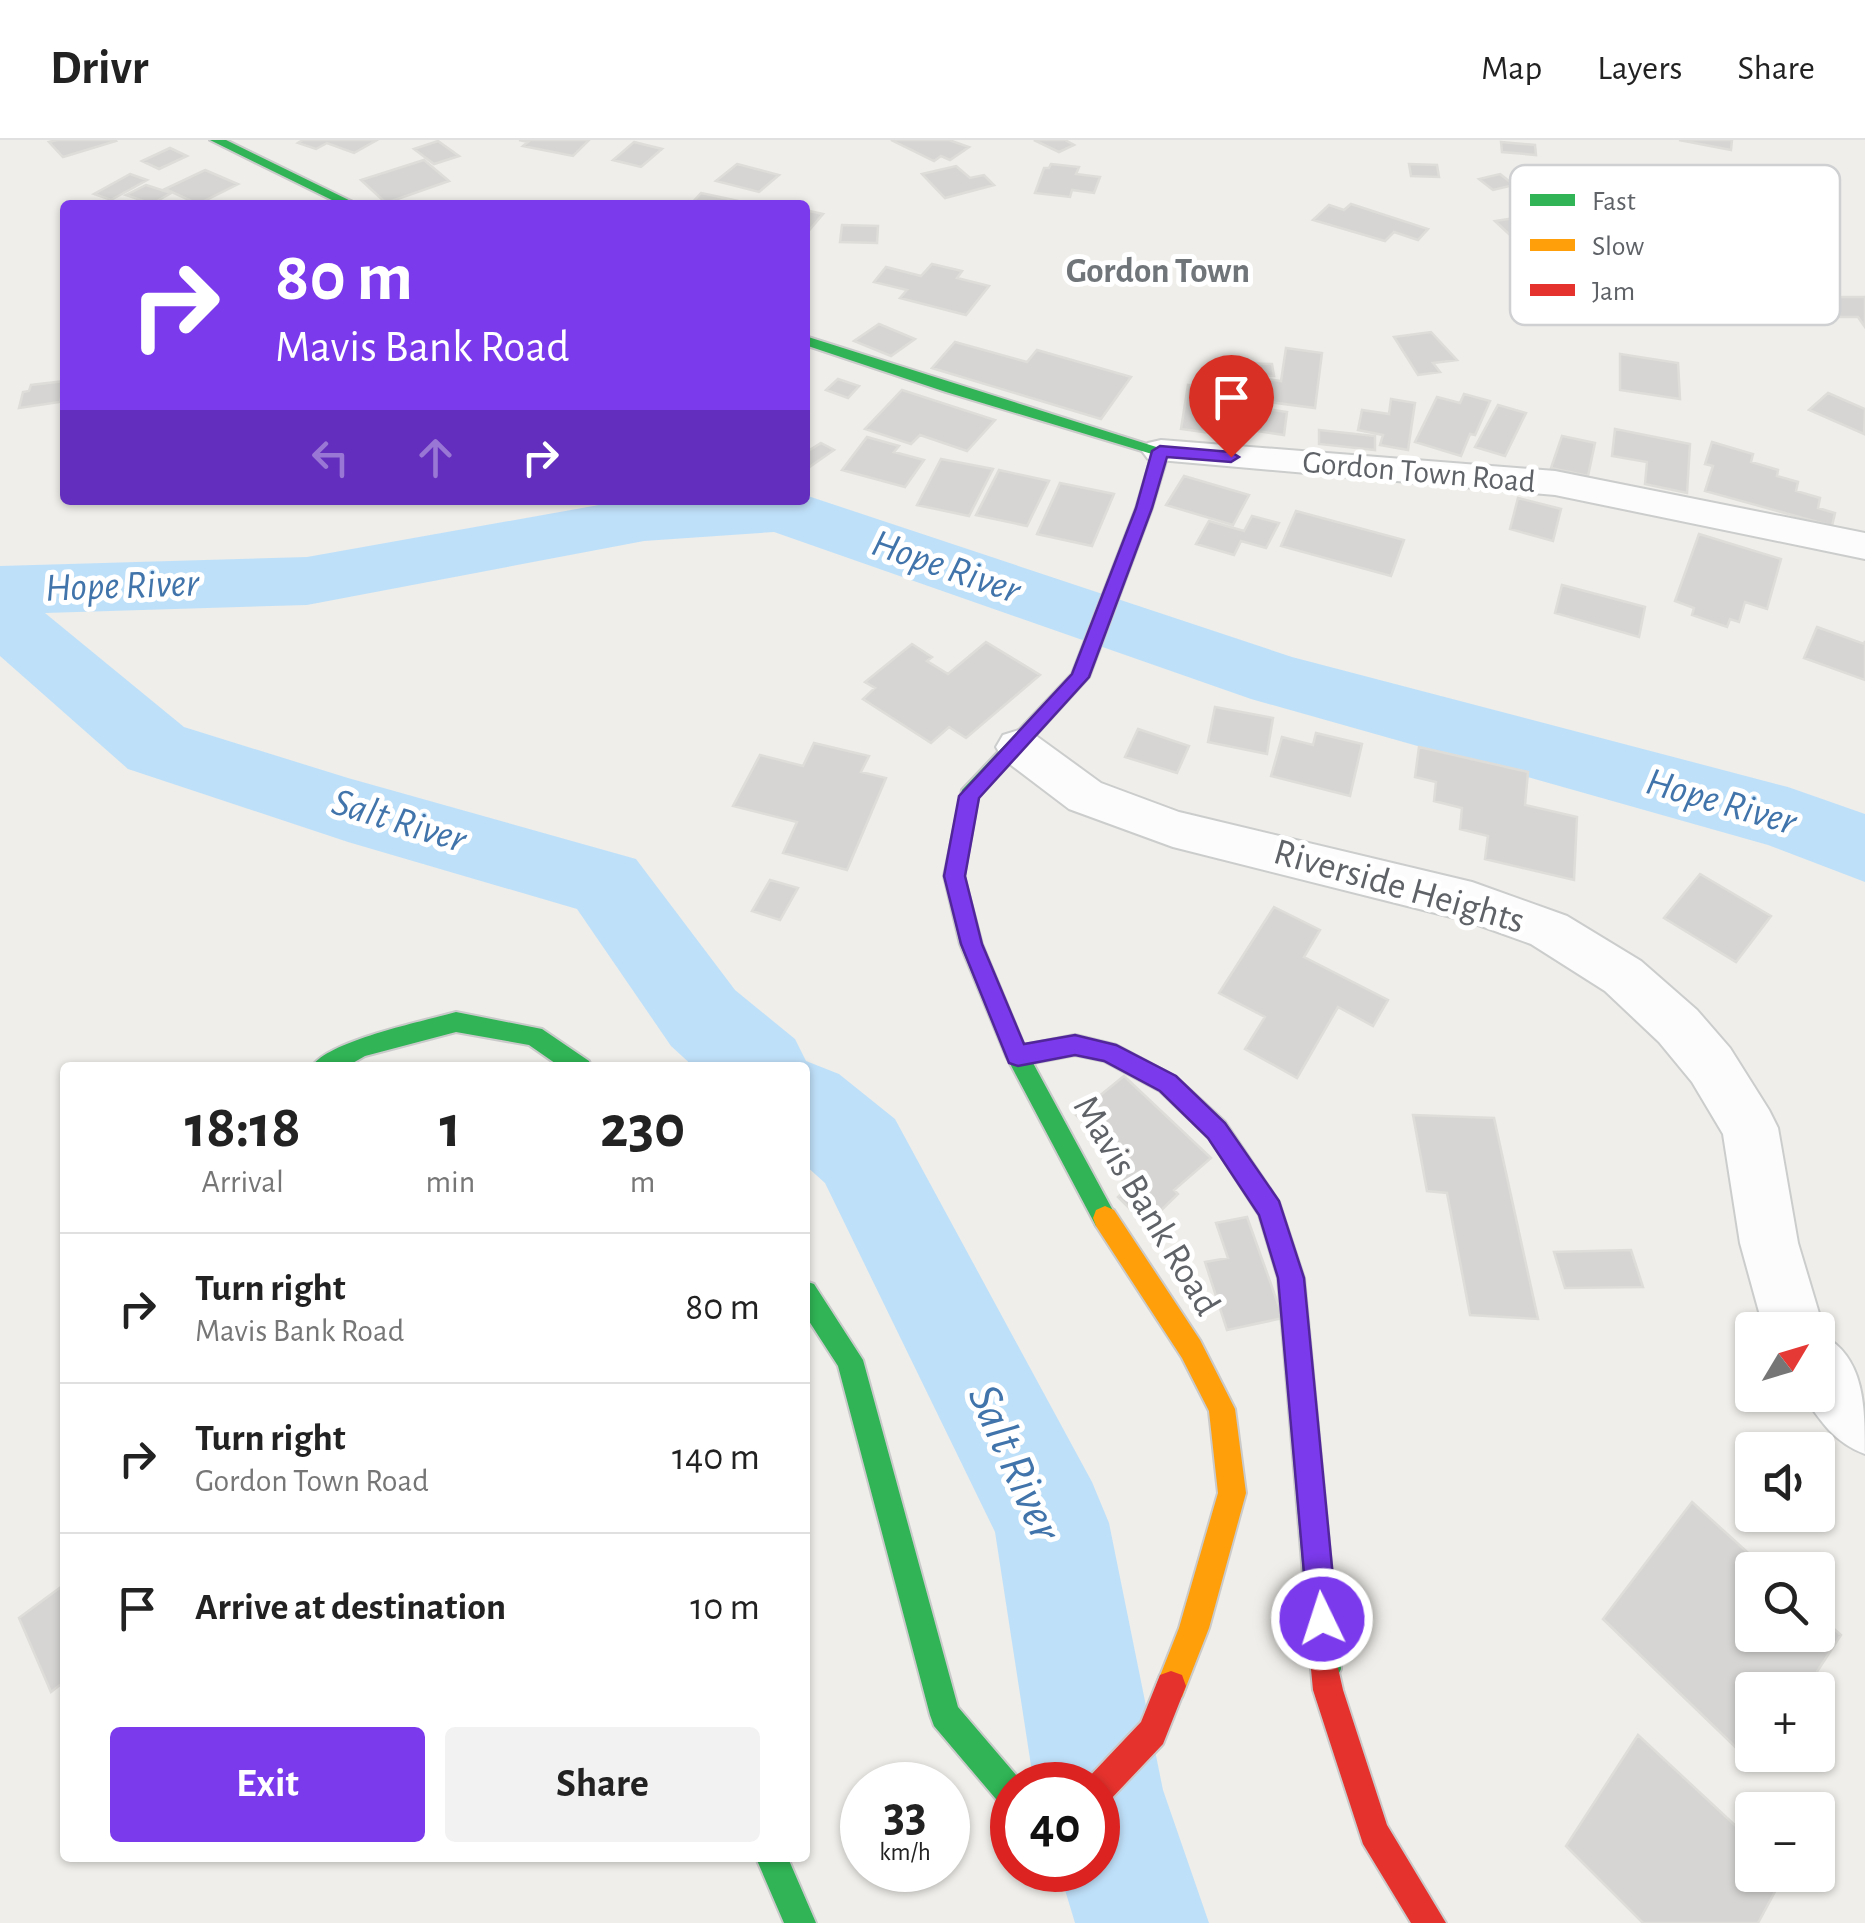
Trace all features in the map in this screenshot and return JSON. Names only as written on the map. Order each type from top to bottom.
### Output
[{"type":"street","points":[[216,140],[342,200]]},
{"type":"street","name":"Gordon Town Road","points":[[810,342],[1160,451],[1555,483],[1865,546]]},
{"type":"street","name":"Mavis Bank Road","points":[[1120,1767],[1152,1733],[1194,1628],[1232,1493],[1222,1410],[1192,1349],[1110,1228],[1018,1056],[972,944],[954,876],[970,796],[1080,677],[1144,508],[1160,451]]},
{"type":"street","name":"Riverside Heights","points":[[1019,747],[1085,796],[1173,829],[1472,902],[1549,930],[1623,976],[1678,1026],[1711,1065],[1750,1128],[1769,1243],[1789,1312]]},
{"type":"street","points":[[333,1062],[360,1048],[456,1022],[534,1036],[572,1062]]},
{"type":"street","points":[[1018,1056],[1075,1045],[1108,1052],[1168,1084],[1216,1130],[1270,1210],[1291,1278],[1328,1690],[1374,1833],[1430,1923]]},
{"type":"street","points":[[810,1300],[850,1360],[945,1715],[990,1768]]},
{"type":"street","points":[[1835,1388],[1865,1424]]},
{"type":"street","points":[[774,1862],[800,1923]]},
{"type":"building","points":[[377,140],[354,153],[327,143],[316,149],[298,143]]},
{"type":"building","points":[[519,140],[589,140],[573,156],[523,146],[528,142]]},
{"type":"building","points":[[891,140],[949,140],[969,147],[950,160],[941,156],[934,161]]},
{"type":"building","points":[[1034,140],[1065,140],[1074,145],[1059,152]]},
{"type":"building","points":[[1679,140],[1732,140],[1731,150]]},
{"type":"building","points":[[116,141],[63,157],[49,142]]},
{"type":"building","points":[[438,141],[459,156],[434,164],[414,149]]},
{"type":"building","points":[[634,142],[662,149],[641,167],[613,160]]},
{"type":"building","points":[[1501,142],[1535,145],[1536,155],[1502,152]]},
{"type":"building","points":[[170,148],[187,156],[159,169],[142,161]]},
{"type":"building","points":[[424,160],[449,181],[395,200],[383,200],[361,180]]},
{"type":"building","points":[[737,164],[779,175],[759,192],[716,181]]},
{"type":"building","points":[[1051,164],[1079,167],[1076,174],[1100,177],[1094,193],[1072,190],[1070,197],[1035,193],[1044,168]]},
{"type":"building","points":[[1409,164],[1437,165],[1439,177],[1411,176]]},
{"type":"building","points":[[956,166],[970,178],[984,175],[994,185],[945,198],[922,174]]},
{"type":"building","points":[[205,170],[238,184],[206,200],[189,200],[165,189]]},
{"type":"building","points":[[130,174],[147,180],[111,200],[94,194]]},
{"type":"building","points":[[1500,174],[1510,186],[1493,190],[1479,179]]},
{"type":"building","points":[[146,185],[171,193],[159,200],[126,195]]},
{"type":"building","points":[[701,193],[734,200],[695,200]]},
{"type":"building","points":[[1351,204],[1428,229],[1418,240],[1394,232],[1385,241],[1313,220],[1329,205],[1344,210]]},
{"type":"building","points":[[810,211],[823,214],[810,229]]},
{"type":"building","points":[[1510,219],[1510,235],[1495,221]]},
{"type":"building","points":[[842,225],[878,226],[877,243],[840,242]]},
{"type":"building","points":[[932,264],[962,271],[957,278],[989,286],[966,315],[900,298],[907,290],[874,282],[886,267],[921,276]]},
{"type":"building","points":[[1840,297],[1865,297],[1865,327],[1858,317],[1840,317]]},
{"type":"building","points":[[879,324],[915,339],[891,356],[854,341]]},
{"type":"building","points":[[1431,332],[1457,360],[1433,363],[1440,372],[1418,375],[1394,337]]},
{"type":"building","points":[[955,342],[1027,362],[1037,350],[1131,377],[1101,419],[932,368]]},
{"type":"building","points":[[1286,348],[1322,353],[1315,408],[1246,399],[1250,377],[1281,381]]},
{"type":"building","points":[[1620,354],[1678,363],[1680,399],[1620,390]]},
{"type":"building","points":[[1234,363],[1272,364],[1274,376],[1234,375]]},
{"type":"building","points":[[838,379],[859,386],[848,398],[826,390]]},
{"type":"building","points":[[60,382],[60,402],[19,408],[23,392],[29,391],[31,385]]},
{"type":"building","points":[[1188,385],[1239,391],[1233,436],[1181,429]]},
{"type":"building","points":[[902,390],[995,420],[967,451],[920,435],[911,444],[865,429]]},
{"type":"building","points":[[1828,393],[1865,409],[1864,434],[1809,410]]},
{"type":"building","points":[[1464,394],[1490,401],[1461,456],[1415,442],[1437,397],[1460,403]]},
{"type":"building","points":[[1391,399],[1415,403],[1408,450],[1380,445],[1383,435],[1358,430],[1362,410],[1389,414]]},
{"type":"building","points":[[1498,405],[1526,413],[1505,456],[1475,447]]},
{"type":"building","points":[[1254,407],[1287,412],[1284,435],[1250,430]]},
{"type":"building","points":[[1615,429],[1690,444],[1687,493],[1645,484],[1647,462],[1612,456]]},
{"type":"building","points":[[1319,430],[1375,436],[1375,450],[1319,444]]},
{"type":"building","points":[[1562,436],[1595,443],[1588,476],[1551,468]]},
{"type":"building","points":[[867,437],[899,446],[894,452],[924,460],[905,487],[842,470]]},
{"type":"building","points":[[1712,442],[1753,454],[1751,462],[1778,470],[1777,476],[1798,482],[1796,491],[1820,498],[1818,508],[1835,513],[1832,526],[1705,491],[1713,466],[1705,464]]},
{"type":"building","points":[[821,443],[834,450],[810,467],[810,450]]},
{"type":"building","points":[[941,459],[993,469],[969,516],[917,505]]},
{"type":"building","points":[[999,470],[1049,481],[1027,526],[976,515]]},
{"type":"building","points":[[1184,476],[1249,495],[1233,525],[1166,505]]},
{"type":"building","points":[[1060,483],[1114,494],[1092,546],[1037,534]]},
{"type":"building","points":[[1518,498],[1561,509],[1553,541],[1510,529]]},
{"type":"building","points":[[1296,511],[1404,540],[1391,576],[1281,546]]},
{"type":"building","points":[[1252,516],[1279,523],[1266,548],[1241,541],[1234,555],[1196,544],[1209,521],[1244,531]]},
{"type":"building","points":[[1699,534],[1781,559],[1767,609],[1745,602],[1739,622],[1730,619],[1727,627],[1692,615],[1694,608],[1675,601]]},
{"type":"building","points":[[1562,585],[1645,607],[1639,637],[1555,613]]},
{"type":"building","points":[[1817,627],[1864,644],[1865,641],[1865,680],[1804,658]]},
{"type":"building","points":[[986,642],[1040,675],[966,738],[949,727],[931,743],[863,699],[875,688],[865,682],[912,644],[932,657],[927,661],[948,674]]},
{"type":"building","points":[[1215,707],[1273,718],[1267,754],[1208,742]]},
{"type":"building","points":[[1138,729],[1189,746],[1177,773],[1125,757]]},
{"type":"building","points":[[1316,733],[1362,744],[1350,796],[1271,776],[1282,737],[1313,745]]},
{"type":"building","points":[[814,743],[869,756],[861,772],[886,778],[847,870],[783,853],[797,822],[733,806],[760,755],[803,766]]},
{"type":"building","points":[[1419,747],[1528,772],[1525,805],[1577,817],[1574,880],[1485,859],[1488,836],[1460,829],[1462,808],[1434,801],[1436,782],[1415,777]]},
{"type":"building","points":[[1700,874],[1771,916],[1736,962],[1664,918]]},
{"type":"building","points":[[770,880],[798,888],[780,920],[752,911]]},
{"type":"building","points":[[1274,907],[1320,930],[1304,957],[1388,1000],[1373,1026],[1338,1007],[1297,1078],[1245,1049],[1265,1017],[1219,993]]},
{"type":"building","points":[[1124,1076],[1211,1158],[1174,1190],[1178,1194],[1146,1225],[1118,1197],[1129,1187],[1107,1164],[1116,1155],[1076,1115]]},
{"type":"building","points":[[1413,1115],[1494,1118],[1538,1319],[1470,1315],[1447,1193],[1427,1191]]},
{"type":"building","points":[[1247,1217],[1283,1318],[1227,1330],[1205,1262],[1228,1258],[1216,1223]]},
{"type":"building","points":[[1631,1250],[1643,1287],[1565,1288],[1554,1252]]},
{"type":"building","points":[[1692,1502],[1747,1552],[1735,1552],[1735,1652],[1830,1652],[1817,1672],[1735,1672],[1735,1747],[1603,1619]]},
{"type":"building","points":[[60,1588],[60,1685],[51,1692],[19,1618]]},
{"type":"building","points":[[1638,1735],[1735,1825],[1735,1892],[1775,1892],[1758,1923],[1643,1923],[1566,1846]]},
{"type":"waterway","name":"Hope River","points":[[0,590],[307,581],[644,519],[779,510],[1278,680],[1788,819],[1865,849]]},
{"type":"waterway","name":"Salt River","points":[[0,615],[156,748],[348,810],[606,883],[703,1018],[755,1062]]},
{"type":"waterway","name":"Salt River","points":[[810,1108],[860,1151],[1051,1523],[1099,1790],[1142,1923]]},
{"type":"traffic: fast","points":[[216,140],[342,200]]},
{"type":"traffic: fast","points":[[810,342],[951,389],[1161,451],[1144,508],[1080,677],[969,795],[954,876],[971,944],[1017,1056],[1105,1218]]},
{"type":"traffic: fast","points":[[333,1062],[360,1048],[456,1022],[534,1036],[572,1062]]},
{"type":"traffic: fast","points":[[1017,1056],[1075,1045],[1108,1052],[1168,1084],[1217,1130],[1270,1210],[1291,1278],[1326,1669]]},
{"type":"traffic: fast","points":[[810,1300],[850,1360],[945,1715],[990,1768]]},
{"type":"traffic: fast","points":[[774,1862],[800,1923]]},
{"type":"traffic: slow","points":[[1105,1218],[1191,1349],[1222,1409],[1232,1493],[1194,1628],[1171,1686]]},
{"type":"traffic: jam","points":[[1326,1669],[1328,1690],[1374,1833],[1430,1923]]},
{"type":"traffic: jam","points":[[1120,1767],[1152,1733],[1171,1686]]},
{"type":"district","name":"Gordon Town","points":[[1158,271]]},
{"type":"route","points":[[1231,457],[1160,451],[1144,508],[1080,677],[970,796],[954,876],[972,944],[1018,1056],[1075,1045],[1108,1052],[1168,1084],[1216,1130],[1270,1210],[1291,1278],[1322,1619]]}]
